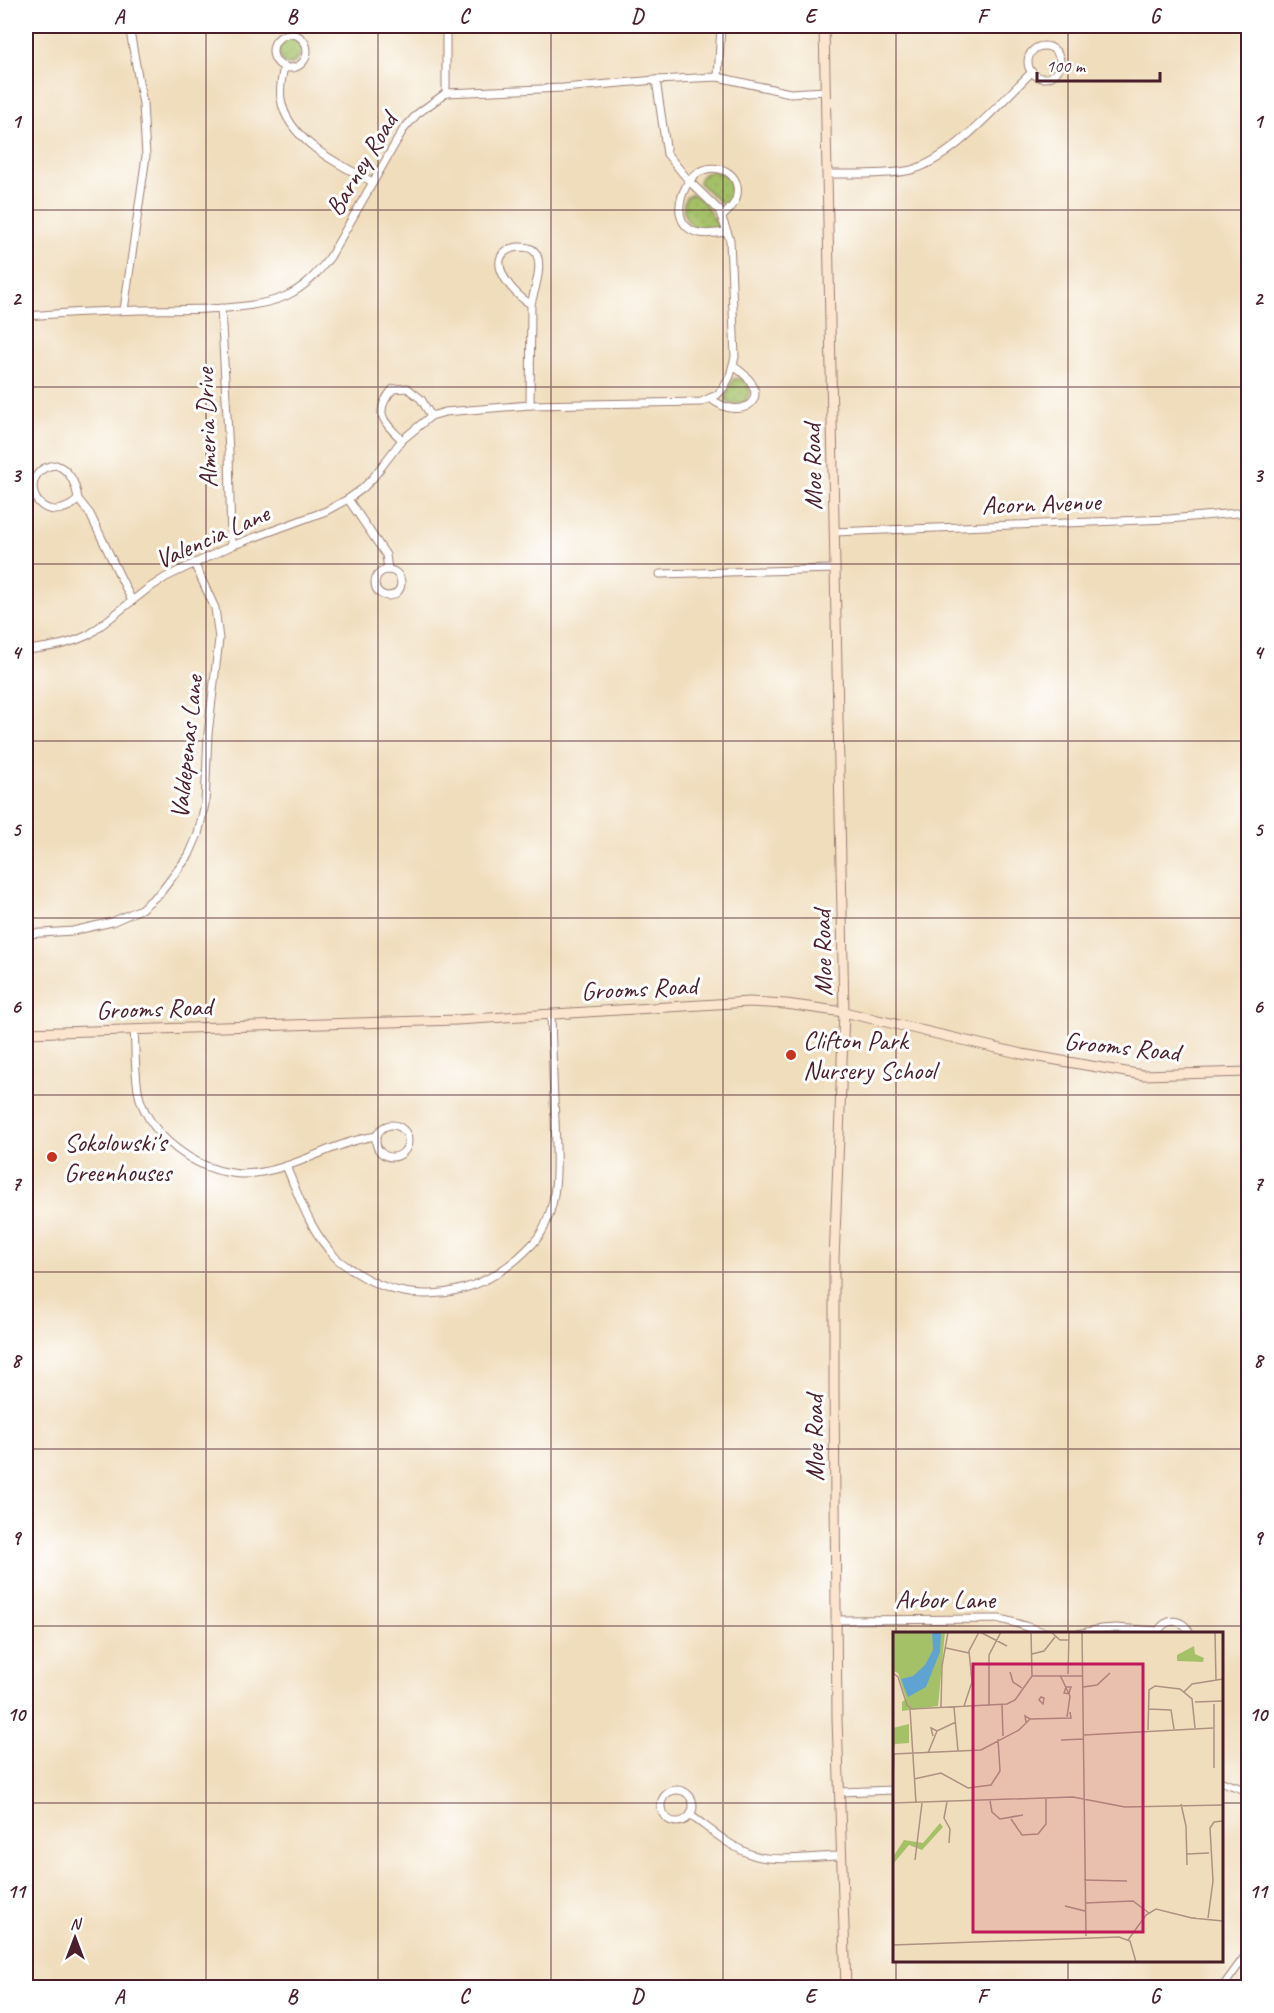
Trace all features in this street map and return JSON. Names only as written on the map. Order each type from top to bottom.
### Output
[{"type":"street","points":[[124,310],[146,156],[142,104],[129,26]]},
{"type":"street","points":[[446,26],[446,93],[563,88],[718,77],[790,93],[825,91]]},
{"type":"street","points":[[718,77],[721,26]]},
{"type":"street","name":"Moe Road","points":[[824,26],[844,1012],[834,1260],[836,1620],[846,1988]]},
{"type":"street","points":[[292,33],[301,37],[306,45],[305,59],[298,66],[284,66],[276,61],[273,46],[282,35],[292,33]]},
{"type":"street","points":[[1043,46],[1056,51],[1060,60],[1058,70],[1054,74],[1040,77],[1032,72],[1028,63],[1034,49],[1043,46]]},
{"type":"street","points":[[284,66],[280,99],[289,120],[304,139],[326,156],[374,182]]},
{"type":"street","points":[[828,174],[907,171],[932,161],[945,154],[967,135],[1032,72]]},
{"type":"street","points":[[656,80],[667,154],[689,181],[719,210],[730,240],[733,366],[724,387],[710,399]]},
{"type":"street","name":"Barney Road","points":[[26,316],[124,310],[221,308],[258,304],[284,297],[316,276],[330,257],[403,130],[417,114],[446,93]]},
{"type":"street","points":[[722,217],[736,199],[737,188],[730,172],[721,168],[697,173],[689,181],[680,205],[680,214],[685,225],[695,232],[710,234],[727,232]]},
{"type":"street","points":[[530,405],[531,304],[539,272],[537,256],[529,248],[512,248],[501,260],[501,273],[517,295],[531,304]]},
{"type":"street","name":"Almeria Drive","points":[[221,308],[229,452],[231,546]]},
{"type":"street","name":"Valencia Lane","points":[[26,650],[63,645],[90,634],[166,577],[231,546],[326,511],[348,499],[372,479],[402,440],[431,416],[446,412],[530,405],[701,402],[710,399],[724,408],[737,409],[748,406],[755,394],[755,387],[745,373],[733,366]]},
{"type":"street","points":[[402,440],[385,424],[381,414],[384,400],[393,389],[407,388],[421,399],[431,416]]},
{"type":"street","points":[[78,499],[74,504],[59,510],[44,507],[34,496],[33,486],[36,477],[47,467],[56,465],[64,469],[71,477],[78,499],[90,514],[132,601]]},
{"type":"street","points":[[348,499],[386,555],[388,570]]},
{"type":"street","name":"Acorn Avenue","points":[[834,532],[1169,519],[1248,512]]},
{"type":"street","name":"Valdepenas Lane","points":[[26,933],[73,931],[112,922],[141,909],[161,892],[189,855],[198,834],[205,804],[208,734],[219,639],[215,608],[194,563]]},
{"type":"street","points":[[660,574],[835,569]]},
{"type":"street","name":"Grooms Road","points":[[26,1033],[457,1020],[749,1002],[786,1004],[844,1012],[1022,1054],[1143,1075],[1248,1072]]},
{"type":"street","points":[[285,1166],[316,1234],[337,1260],[369,1281],[406,1294],[428,1294],[449,1293],[490,1278],[508,1266],[534,1242],[546,1224],[554,1199],[556,1170],[551,1014]]},
{"type":"street","points":[[134,1030],[140,1099],[157,1128],[176,1148],[207,1167],[234,1174],[259,1172],[285,1166],[352,1141],[377,1136],[383,1128],[388,1126],[398,1126],[403,1129],[408,1138],[407,1148],[396,1157],[386,1156],[376,1145],[377,1136]]},
{"type":"street","name":"Arbor Lane","points":[[836,1620],[999,1619],[1017,1622],[1042,1632]]},
{"type":"street","points":[[1087,1632],[1116,1628],[1158,1632],[1164,1623],[1174,1620],[1184,1623],[1189,1632]]},
{"type":"street","points":[[1223,1783],[1248,1791]]},
{"type":"street","points":[[674,1790],[687,1793],[693,1801],[690,1815],[677,1822],[667,1819],[660,1805],[664,1796],[674,1790]]},
{"type":"street","points":[[840,1792],[893,1790]]},
{"type":"street","points":[[690,1815],[733,1845],[755,1856],[771,1858],[842,1856]]},
{"type":"street","points":[[1222,1988],[1248,1952]]},
{"type":"green space","points":[[287,38],[296,39],[301,45],[299,57],[290,65],[284,64],[279,53],[281,44]]},
{"type":"green space","points":[[712,171],[725,174],[731,182],[732,199],[725,204],[699,183],[703,175]]},
{"type":"green space","points":[[692,194],[701,199],[720,227],[704,230],[691,224],[684,213],[684,205],[686,197]]},
{"type":"green space","points":[[740,378],[749,385],[750,389],[744,403],[727,402],[729,387],[734,379]]},
{"type":"place","name":"Clifton Park Nursery School","points":[[791,1055]]},
{"type":"place","name":"Sokolowski's Greenhouses","points":[[52,1157]]}]
